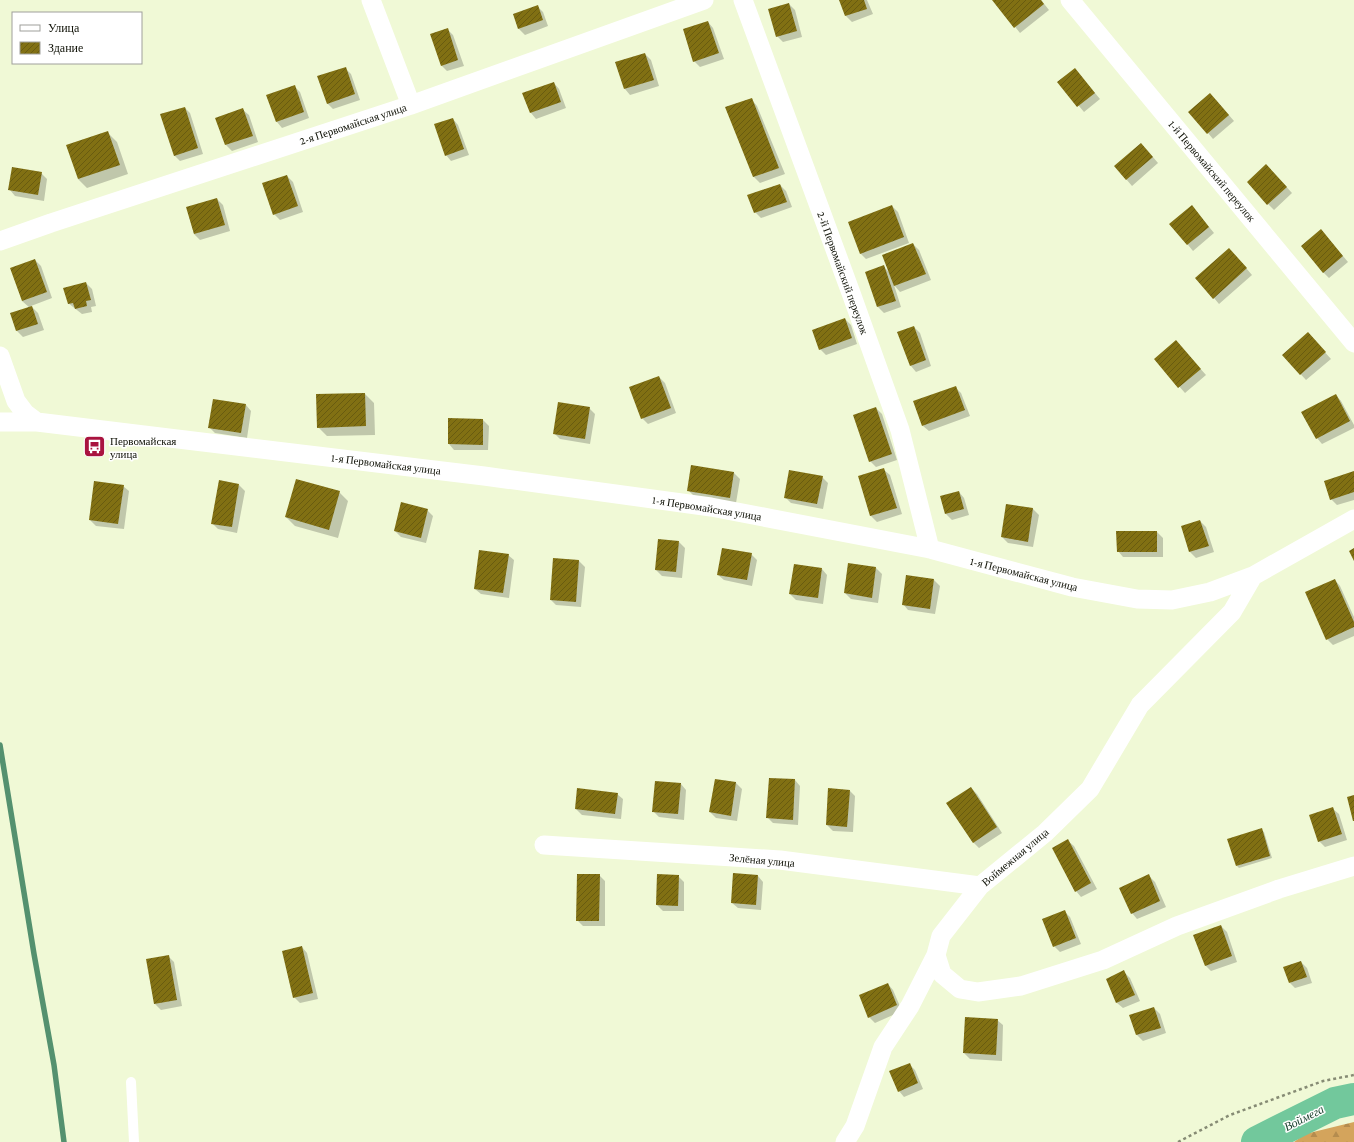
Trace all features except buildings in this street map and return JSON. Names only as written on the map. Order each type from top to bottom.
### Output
[{"type":"street","points":[[371,0],[411,105]]},
{"type":"street","name":"2-я Первомайская улица","points":[[0,242],[58,221],[411,105],[704,0]]},
{"type":"street","name":"2-й Первомайский переулок","points":[[743,0],[900,430],[930,549]]},
{"type":"street","name":"1-й Первомайский переулок","points":[[1070,0],[1354,342]]},
{"type":"street","points":[[0,356],[16,401],[25,413],[37,422]]},
{"type":"street","name":"1-я Первомайская улица","points":[[0,422],[37,422],[484,476],[711,507],[930,549],[1072,587],[1137,599],[1172,600],[1210,592],[1253,576],[1354,519]]},
{"type":"street","name":"Воймежная улица","points":[[845,1142],[854,1126],[883,1047],[910,1006],[936,955],[941,936],[980,886],[1044,834],[1090,789],[1140,705],[1232,612],[1253,576]]},
{"type":"street","name":"Зелёная улица","points":[[544,845],[780,860],[980,886]]},
{"type":"street","points":[[936,955],[942,974],[960,989],[978,992],[1022,986],[1103,960],[1191,920],[1279,889],[1354,866]]},
{"type":"lane","points":[[131,1082],[134,1142]]},
{"type":"path","points":[[1178,1142],[1230,1115],[1323,1082],[1354,1076]]},
{"type":"green space","points":[[1354,1122],[1354,1142],[1294,1142],[1305,1134]]},
{"type":"waterway","points":[[0,745],[34,954],[54,1065],[64,1142]]},
{"type":"waterway","name":"Воймега","points":[[1257,1142],[1335,1103],[1354,1099]]},
{"type":"place","name":"Первомайская улица","points":[[94,447]]}]
